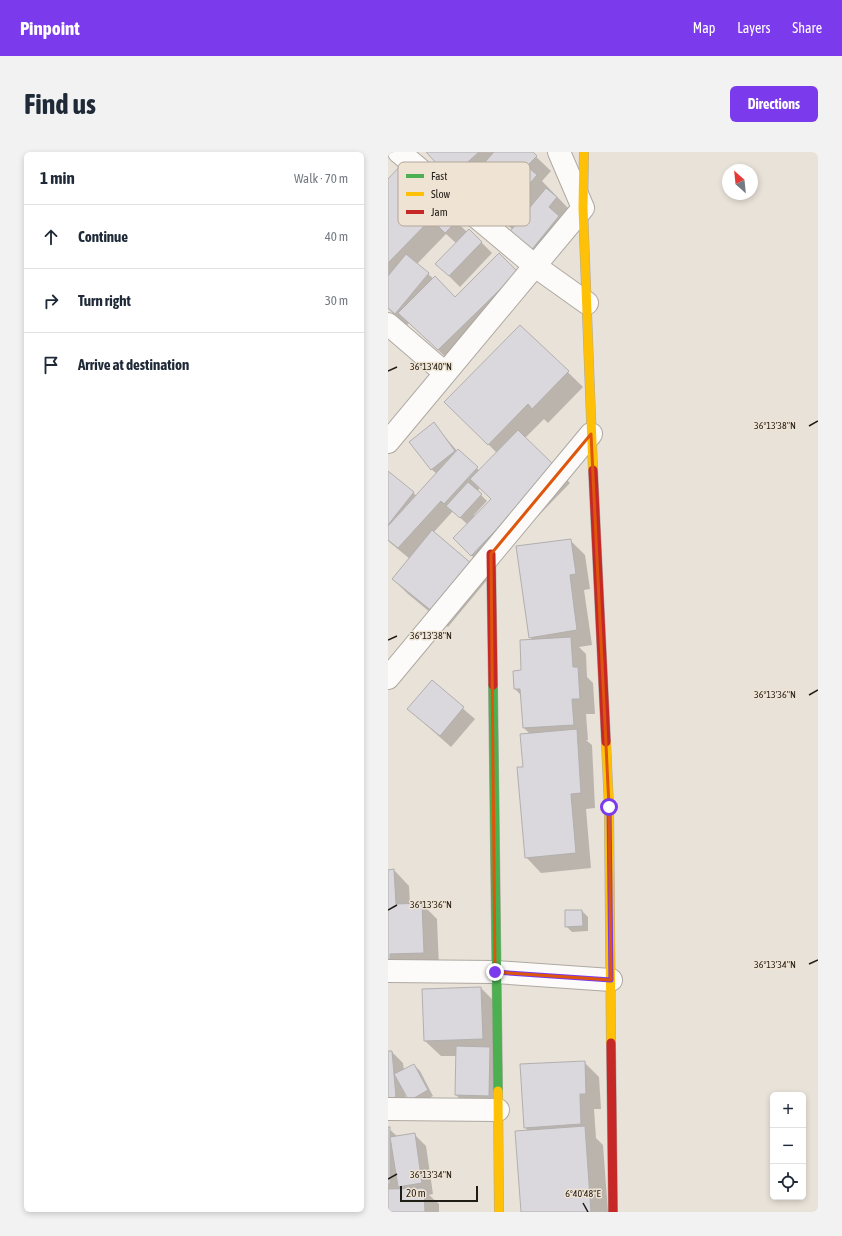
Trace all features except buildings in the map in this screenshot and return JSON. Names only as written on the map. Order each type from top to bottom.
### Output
[{"type":"main road","points":[[584,152],[583,208],[586,303],[609,807],[613,1212]]},
{"type":"main road","points":[[491,554],[499,1212]]},
{"type":"street","points":[[399,152],[411,162]]},
{"type":"street","points":[[388,442],[583,208],[559,152]]},
{"type":"street","points":[[487,226],[535,266],[586,303]]},
{"type":"street","points":[[388,324],[446,373]]},
{"type":"street","points":[[388,678],[591,434]]},
{"type":"street","points":[[388,971],[495,972],[611,980]]},
{"type":"street","points":[[388,1109],[498,1110]]},
{"type":"highlighted area","points":[[591,434],[609,807],[611,980],[495,972],[491,554]]},
{"type":"traffic: fast","points":[[493,685],[498,1091]]},
{"type":"traffic: slow","points":[[584,152],[583,208],[593,470]]},
{"type":"traffic: slow","points":[[606,742],[609,807],[611,1043]]},
{"type":"traffic: slow","points":[[498,1091],[499,1212]]},
{"type":"traffic: jam","points":[[593,470],[606,742]]},
{"type":"traffic: jam","points":[[491,554],[493,685]]},
{"type":"traffic: jam","points":[[611,1043],[613,1212]]},
{"type":"route","points":[[495,972],[611,980],[609,807]]}]
